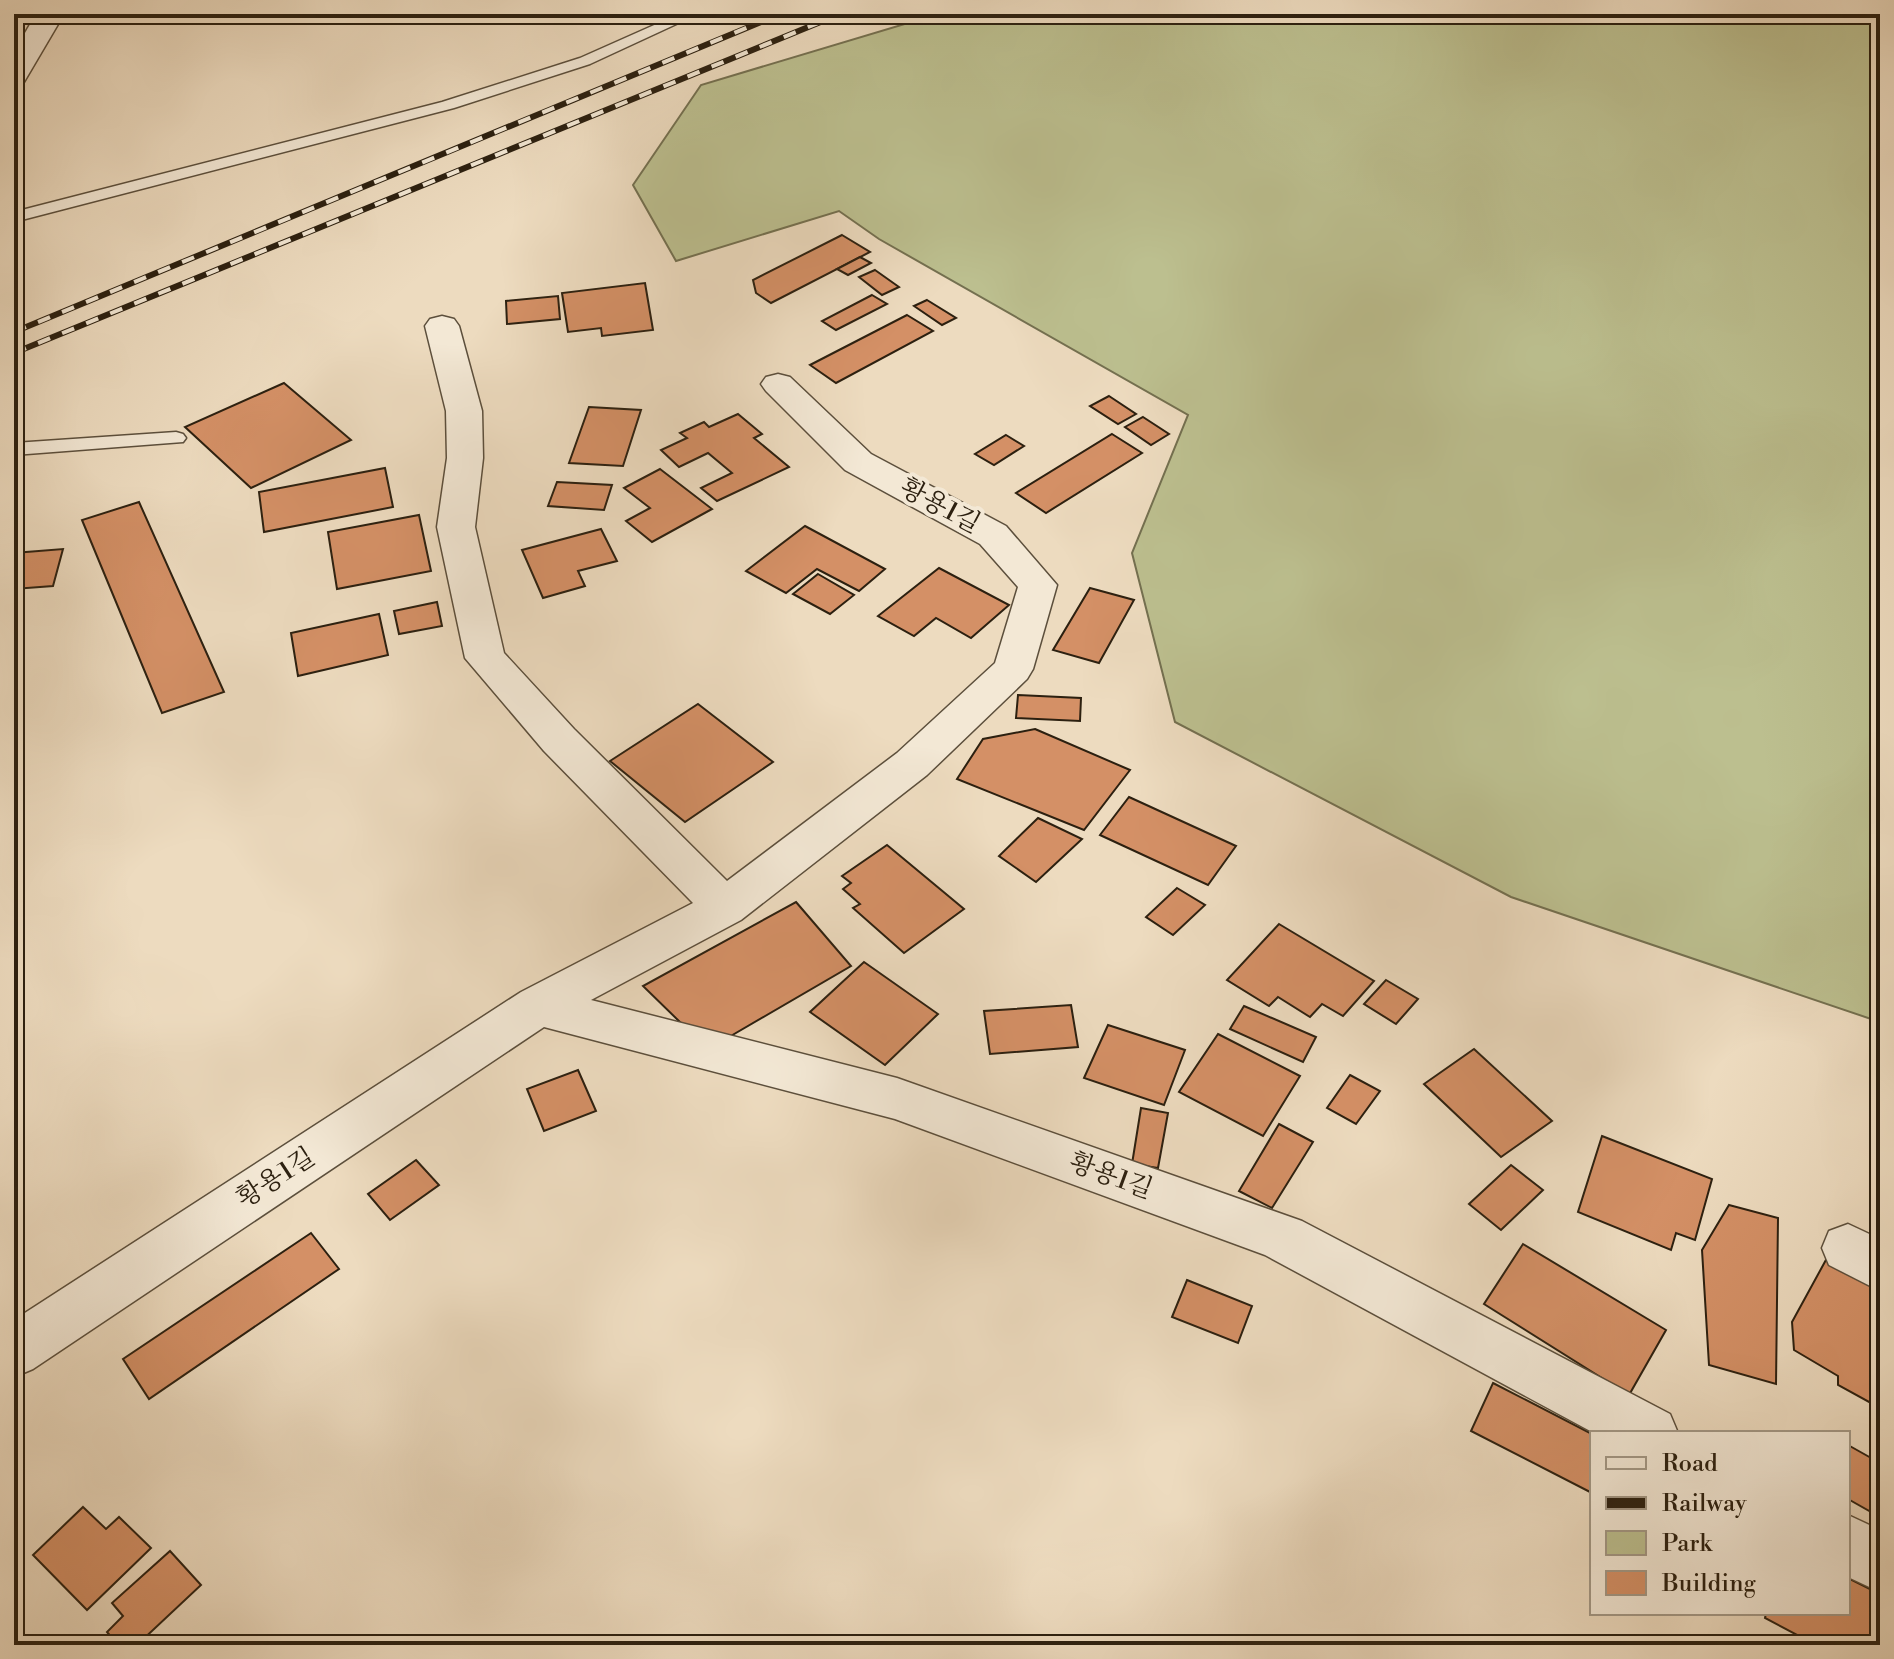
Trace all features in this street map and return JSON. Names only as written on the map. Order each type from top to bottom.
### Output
[{"type":"street","points":[[14,76],[50,14]]},
{"type":"street","points":[[442,326],[464,411],[465,458],[456,527],[485,658],[559,740],[725,907]]},
{"type":"street","name":"황용1길","points":[[14,1351],[538,1006],[725,907],[912,764],[1013,669],[1038,585],[993,535],[858,462],[778,384]]},
{"type":"street","name":"황용1길","points":[[538,1006],[897,1099],[1283,1238],[1646,1431]]},
{"type":"street","points":[[1850,1545],[1880,1562]]},
{"type":"lane","points":[[14,217],[448,105],[585,61],[691,14]]},
{"type":"lane","points":[[14,449],[176,438]]},
{"type":"green space","points":[[938,14],[1880,14],[1880,1022],[1511,897],[1175,722],[1132,553],[1188,415],[879,239],[839,211],[676,261],[633,185],[701,85]]},
{"type":"building","points":[[842,235],[870,252],[771,303],[756,293],[753,280]]},
{"type":"building","points":[[860,257],[871,263],[848,275],[837,269]]},
{"type":"building","points":[[875,270],[899,287],[882,295],[859,277]]},
{"type":"building","points":[[645,283],[653,330],[602,336],[601,328],[568,332],[562,293]]},
{"type":"building","points":[[872,295],[887,304],[836,330],[822,321]]},
{"type":"building","points":[[558,296],[560,319],[507,324],[506,301]]},
{"type":"building","points":[[927,300],[956,318],[942,325],[914,306]]},
{"type":"building","points":[[907,315],[933,331],[836,383],[810,365]]},
{"type":"building","points":[[284,383],[351,440],[251,488],[185,427]]},
{"type":"building","points":[[1109,396],[1136,414],[1118,424],[1090,406]]},
{"type":"building","points":[[589,407],[641,410],[623,466],[569,463]]},
{"type":"building","points":[[738,414],[762,434],[754,438],[789,467],[717,501],[701,488],[732,473],[708,453],[679,467],[661,450],[687,438],[680,433],[704,422],[709,427]]},
{"type":"building","points":[[1143,417],[1169,434],[1151,445],[1125,427]]},
{"type":"building","points":[[1112,434],[1142,453],[1046,513],[1016,493]]},
{"type":"building","points":[[1006,435],[1024,446],[994,465],[975,454]]},
{"type":"building","points":[[385,468],[393,507],[264,532],[259,492]]},
{"type":"building","points":[[660,469],[712,509],[652,542],[626,521],[650,508],[624,488]]},
{"type":"building","points":[[557,482],[612,485],[604,510],[548,506]]},
{"type":"building","points":[[139,502],[224,692],[162,713],[82,520]]},
{"type":"building","points":[[419,515],[431,571],[337,589],[328,532]]},
{"type":"building","points":[[805,526],[885,569],[859,591],[817,569],[786,593],[746,571]]},
{"type":"building","points":[[601,529],[617,561],[578,571],[585,586],[543,598],[522,550]]},
{"type":"building","points":[[63,549],[53,586],[14,589],[14,553]]},
{"type":"building","points":[[939,568],[1009,605],[971,638],[936,618],[914,636],[878,616]]},
{"type":"building","points":[[818,574],[854,595],[830,614],[793,594]]},
{"type":"building","points":[[1090,588],[1134,600],[1099,663],[1053,650]]},
{"type":"building","points":[[437,602],[442,626],[399,634],[394,611]]},
{"type":"building","points":[[379,614],[388,655],[298,676],[291,633]]},
{"type":"building","points":[[1018,695],[1081,698],[1080,721],[1016,718]]},
{"type":"building","points":[[698,704],[773,762],[685,822],[610,761]]},
{"type":"building","points":[[1035,729],[1130,770],[1084,830],[957,779],[983,739]]},
{"type":"building","points":[[1129,797],[1236,846],[1208,885],[1100,835]]},
{"type":"building","points":[[1038,818],[1082,839],[1036,882],[999,856]]},
{"type":"building","points":[[887,845],[964,909],[904,953],[853,908],[860,904],[843,889],[851,883],[842,876]]},
{"type":"building","points":[[1177,888],[1205,905],[1173,935],[1146,917]]},
{"type":"building","points":[[796,902],[851,966],[729,1037],[683,1025],[643,986]]},
{"type":"building","points":[[1279,924],[1374,981],[1343,1016],[1322,1004],[1310,1017],[1278,997],[1269,1006],[1227,980]]},
{"type":"building","points":[[864,962],[938,1014],[885,1065],[810,1012]]},
{"type":"building","points":[[1386,980],[1418,999],[1396,1024],[1364,1004]]},
{"type":"building","points":[[1071,1005],[1078,1047],[990,1054],[984,1011]]},
{"type":"building","points":[[1244,1006],[1316,1037],[1303,1062],[1230,1029]]},
{"type":"building","points":[[1108,1025],[1185,1050],[1164,1105],[1084,1078]]},
{"type":"building","points":[[1218,1034],[1300,1076],[1263,1136],[1179,1092]]},
{"type":"building","points":[[1474,1049],[1552,1121],[1501,1157],[1424,1084]]},
{"type":"building","points":[[578,1070],[596,1111],[544,1131],[527,1089]]},
{"type":"building","points":[[1350,1075],[1380,1091],[1356,1124],[1327,1108]]},
{"type":"building","points":[[1141,1108],[1168,1113],[1158,1168],[1132,1164]]},
{"type":"building","points":[[1279,1124],[1313,1142],[1272,1208],[1239,1191]]},
{"type":"building","points":[[1602,1136],[1712,1179],[1695,1240],[1676,1233],[1671,1250],[1578,1212]]},
{"type":"building","points":[[416,1160],[439,1185],[390,1220],[368,1194]]},
{"type":"building","points":[[1511,1165],[1543,1190],[1501,1230],[1469,1204]]},
{"type":"building","points":[[1729,1205],[1778,1218],[1776,1384],[1709,1365],[1702,1250]]},
{"type":"building","points":[[311,1233],[339,1269],[149,1399],[123,1359]]},
{"type":"building","points":[[1523,1244],[1666,1330],[1629,1395],[1484,1304]]},
{"type":"building","points":[[1827,1258],[1880,1292],[1880,1408],[1838,1385],[1838,1376],[1794,1350],[1792,1322]]},
{"type":"building","points":[[1187,1280],[1252,1306],[1238,1343],[1172,1317]]},
{"type":"building","points":[[1493,1383],[1590,1433],[1590,1492],[1471,1431]]},
{"type":"building","points":[[1850,1446],[1880,1463],[1880,1517],[1850,1500]]},
{"type":"building","points":[[83,1507],[106,1529],[119,1517],[151,1548],[87,1610],[33,1555]]},
{"type":"building","points":[[170,1551],[201,1585],[137,1645],[118,1645],[107,1632],[123,1616],[112,1603]]},
{"type":"building","points":[[1850,1579],[1880,1594],[1880,1645],[1816,1645],[1765,1618],[1766,1615],[1850,1615]]},
{"type":"railway","points":[[14,332],[780,14]]},
{"type":"railway","points":[[14,353],[840,14]]}]
